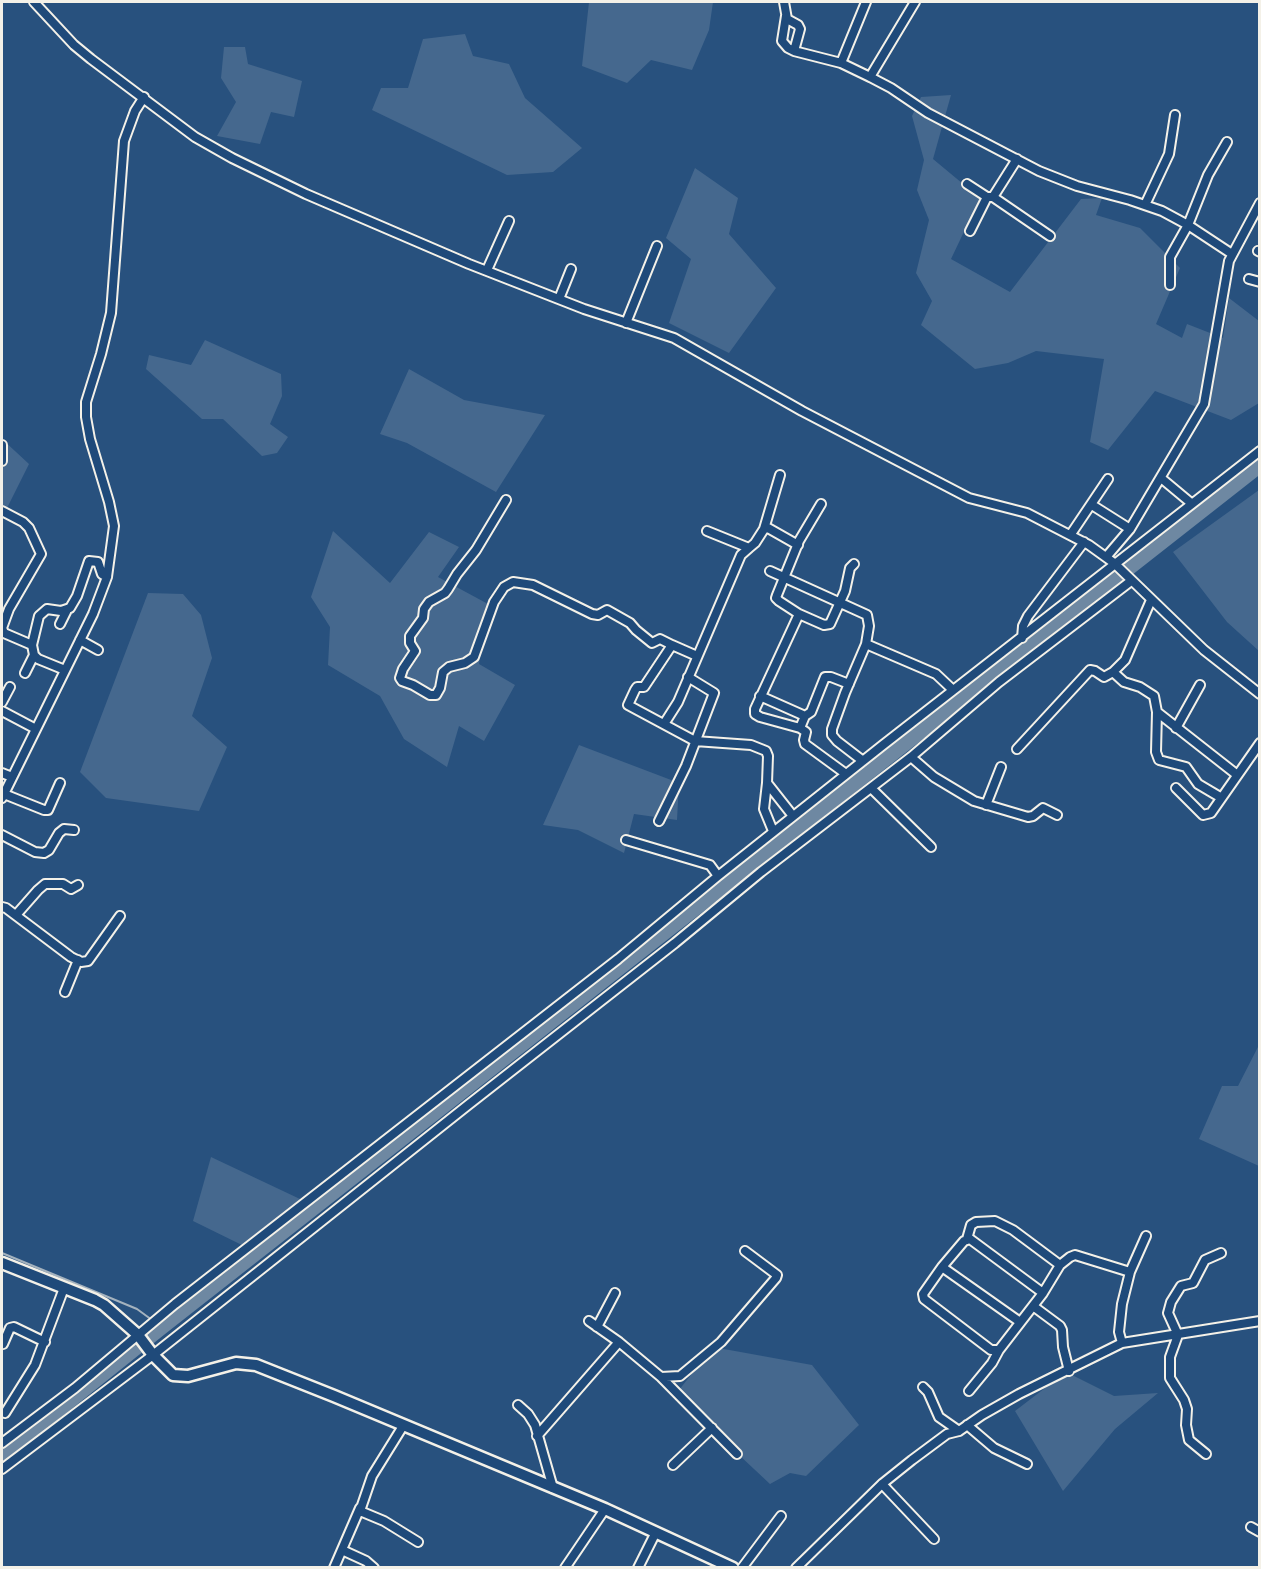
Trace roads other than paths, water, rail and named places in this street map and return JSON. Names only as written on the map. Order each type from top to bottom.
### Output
[{"type":"main road","points":[[2,1263],[105,1305],[140,1336],[168,1371],[179,1377],[236,1364],[256,1365],[605,1509],[733,1568]]},
{"type":"street","points":[[34,2],[74,45],[195,137],[232,158],[306,194],[487,270],[559,299],[674,338],[802,411],[969,498],[1027,513],[1071,534],[1107,556],[1204,650],[1260,694]]},
{"type":"street","points":[[784,2],[786,16],[782,41],[788,48],[841,63],[870,77],[928,113],[1039,171],[1077,186],[1162,211],[1232,254]]},
{"type":"street","points":[[841,63],[866,2]]},
{"type":"street","points":[[870,77],[915,2]]},
{"type":"street","points":[[786,16],[800,29],[794,51]]},
{"type":"street","points":[[60,783],[48,810],[3,796],[100,600],[107,577],[114,526],[90,439],[86,402],[111,313],[124,141],[135,111],[144,97]]},
{"type":"street","points":[[1144,205],[1169,154],[1175,115]]},
{"type":"street","points":[[1170,285],[1170,257],[1188,225],[1208,175],[1227,142]]},
{"type":"street","points":[[970,231],[990,197],[1017,159]]},
{"type":"street","points":[[967,184],[1050,236]]},
{"type":"street","points":[[1107,556],[1130,529],[1204,404],[1226,273],[1232,254],[1260,203]]},
{"type":"street","points":[[487,270],[509,221]]},
{"type":"street","points":[[626,323],[657,246]]},
{"type":"street","points":[[559,299],[571,269]]},
{"type":"street","points":[[1249,279],[1260,282]]},
{"type":"street","points":[[2,445],[2,460]]},
{"type":"street","points":[[2,1443],[140,1336],[175,1304],[618,958],[773,831],[1260,451]]},
{"type":"street","points":[[664,724],[678,702],[741,555],[755,543],[764,529],[780,475]]},
{"type":"street","points":[[1161,478],[1191,503]]},
{"type":"street","points":[[1071,534],[1108,479]]},
{"type":"street","points":[[506,500],[476,550],[457,573],[445,593],[433,598],[424,609],[423,618],[410,636],[410,643],[415,651],[403,669],[400,678],[402,681],[430,695],[435,695],[440,688],[443,672],[449,667],[469,661],[474,657],[494,602],[504,587],[513,582],[533,585],[592,614],[598,615],[607,610],[630,623],[652,643],[660,639],[697,656]]},
{"type":"street","points":[[821,504],[798,544],[776,598],[799,614],[827,626],[845,591],[850,568],[854,564]]},
{"type":"street","points":[[1092,505],[1130,529]]},
{"type":"street","points":[[2,511],[29,528],[41,554],[9,609],[2,628],[4,633],[32,645]]},
{"type":"street","points":[[764,529],[769,528],[798,544]]},
{"type":"street","points":[[707,531],[749,548]]},
{"type":"street","points":[[1022,638],[1023,626],[1028,616],[1084,542]]},
{"type":"street","points":[[60,624],[77,596],[89,561],[98,562],[102,574],[107,577]]},
{"type":"street","points":[[770,571],[867,615],[869,626],[866,644],[832,729],[832,735],[863,761]]},
{"type":"street","points":[[2,1468],[911,757],[999,682],[1130,580]]},
{"type":"street","points":[[1017,749],[1090,670],[1095,670],[1104,676],[1113,672],[1125,660],[1151,600]]},
{"type":"street","points":[[65,670],[38,659],[34,655],[32,645],[36,625],[43,612],[47,609],[68,610]]},
{"type":"street","points":[[799,614],[760,696],[755,714],[800,728],[806,732],[805,744],[846,774]]},
{"type":"street","points":[[80,640],[98,650]]},
{"type":"street","points":[[866,644],[936,674],[953,690]]},
{"type":"street","points":[[672,645],[644,687],[637,687],[628,704],[695,741],[752,745],[766,751],[768,756],[764,809],[773,831]]},
{"type":"street","points":[[25,673],[34,655]]},
{"type":"street","points":[[1113,672],[1124,682],[1140,687],[1154,696],[1157,712],[1156,752],[1159,760],[1186,767],[1198,784],[1220,797]]},
{"type":"street","points":[[659,821],[686,766],[714,693],[688,677]]},
{"type":"street","points":[[800,728],[804,716],[811,712],[825,677],[849,684]]},
{"type":"street","points":[[1176,728],[1200,685]]},
{"type":"street","points":[[2,702],[10,687]]},
{"type":"street","points":[[760,696],[804,716]]},
{"type":"street","points":[[2,711],[36,729]]},
{"type":"street","points":[[1157,712],[1236,774]]},
{"type":"street","points":[[1176,788],[1203,815],[1211,813],[1236,774],[1260,743]]},
{"type":"street","points":[[911,757],[946,786],[986,805],[1028,817],[1043,808],[1057,815]]},
{"type":"street","points":[[986,805],[1001,766]]},
{"type":"street","points":[[2,773],[12,777]]},
{"type":"street","points":[[767,783],[793,816]]},
{"type":"street","points":[[870,788],[931,847]]},
{"type":"street","points":[[2,835],[34,852],[44,853],[50,850],[59,833],[64,829],[74,830]]},
{"type":"street","points":[[626,840],[710,865],[718,876]]},
{"type":"street","points":[[16,915],[45,884],[60,883],[71,889],[78,885]]},
{"type":"street","points":[[2,907],[78,960],[88,961],[120,916]]},
{"type":"street","points":[[64,992],[78,960]]},
{"type":"street","points":[[999,1350],[992,1350],[924,1299],[923,1294],[942,1267],[967,1239],[971,1225],[976,1222],[995,1221],[1013,1230],[1060,1265]]},
{"type":"street","points":[[1122,1343],[1119,1332],[1122,1304],[1130,1272],[1146,1236]]},
{"type":"street","points":[[967,1239],[1043,1293]]},
{"type":"street","points":[[661,1377],[680,1376],[721,1342],[776,1278],[777,1275],[745,1251]]},
{"type":"street","points":[[1206,1454],[1190,1440],[1186,1425],[1187,1409],[1170,1378],[1170,1357],[1178,1335],[1168,1313],[1171,1302],[1181,1286],[1196,1281],[1205,1260],[1221,1253]]},
{"type":"street","points":[[969,1391],[1034,1306],[1060,1265],[1070,1257],[1075,1255],[1130,1272]]},
{"type":"street","points":[[942,1267],[1020,1322]]},
{"type":"street","points":[[5,1413],[35,1365],[64,1288]]},
{"type":"street","points":[[597,1327],[615,1293]]},
{"type":"street","points":[[1034,1306],[1060,1326],[1069,1371]]},
{"type":"street","points":[[589,1321],[619,1342],[661,1377],[737,1454]]},
{"type":"street","points":[[796,1568],[882,1484],[947,1434],[959,1431],[1018,1394],[1069,1371],[1122,1343],[1260,1321]]},
{"type":"street","points":[[3,1344],[10,1328],[14,1327],[45,1342]]},
{"type":"street","points":[[537,1436],[619,1342]]},
{"type":"street","points":[[923,1388],[928,1392],[939,1417],[959,1431]]},
{"type":"street","points":[[518,1405],[535,1425],[553,1488]]},
{"type":"street","points":[[967,1425],[994,1448],[1027,1464]]},
{"type":"street","points":[[334,1568],[372,1476],[403,1426]]},
{"type":"street","points":[[673,1465],[712,1428]]},
{"type":"street","points":[[882,1484],[934,1539]]},
{"type":"street","points":[[360,1508],[362,1512],[384,1521],[418,1542]]},
{"type":"street","points":[[565,1568],[605,1509]]},
{"type":"street","points":[[742,1568],[781,1516]]},
{"type":"street","points":[[1251,1527],[1260,1532]]},
{"type":"street","points":[[638,1568],[656,1532]]},
{"type":"street","points":[[342,1550],[366,1561],[374,1568]]},
{"type":"waterway","points":[[2,1455],[1260,465]]},
{"type":"waterway","points":[[2,1253],[137,1309],[152,1320]]}]
